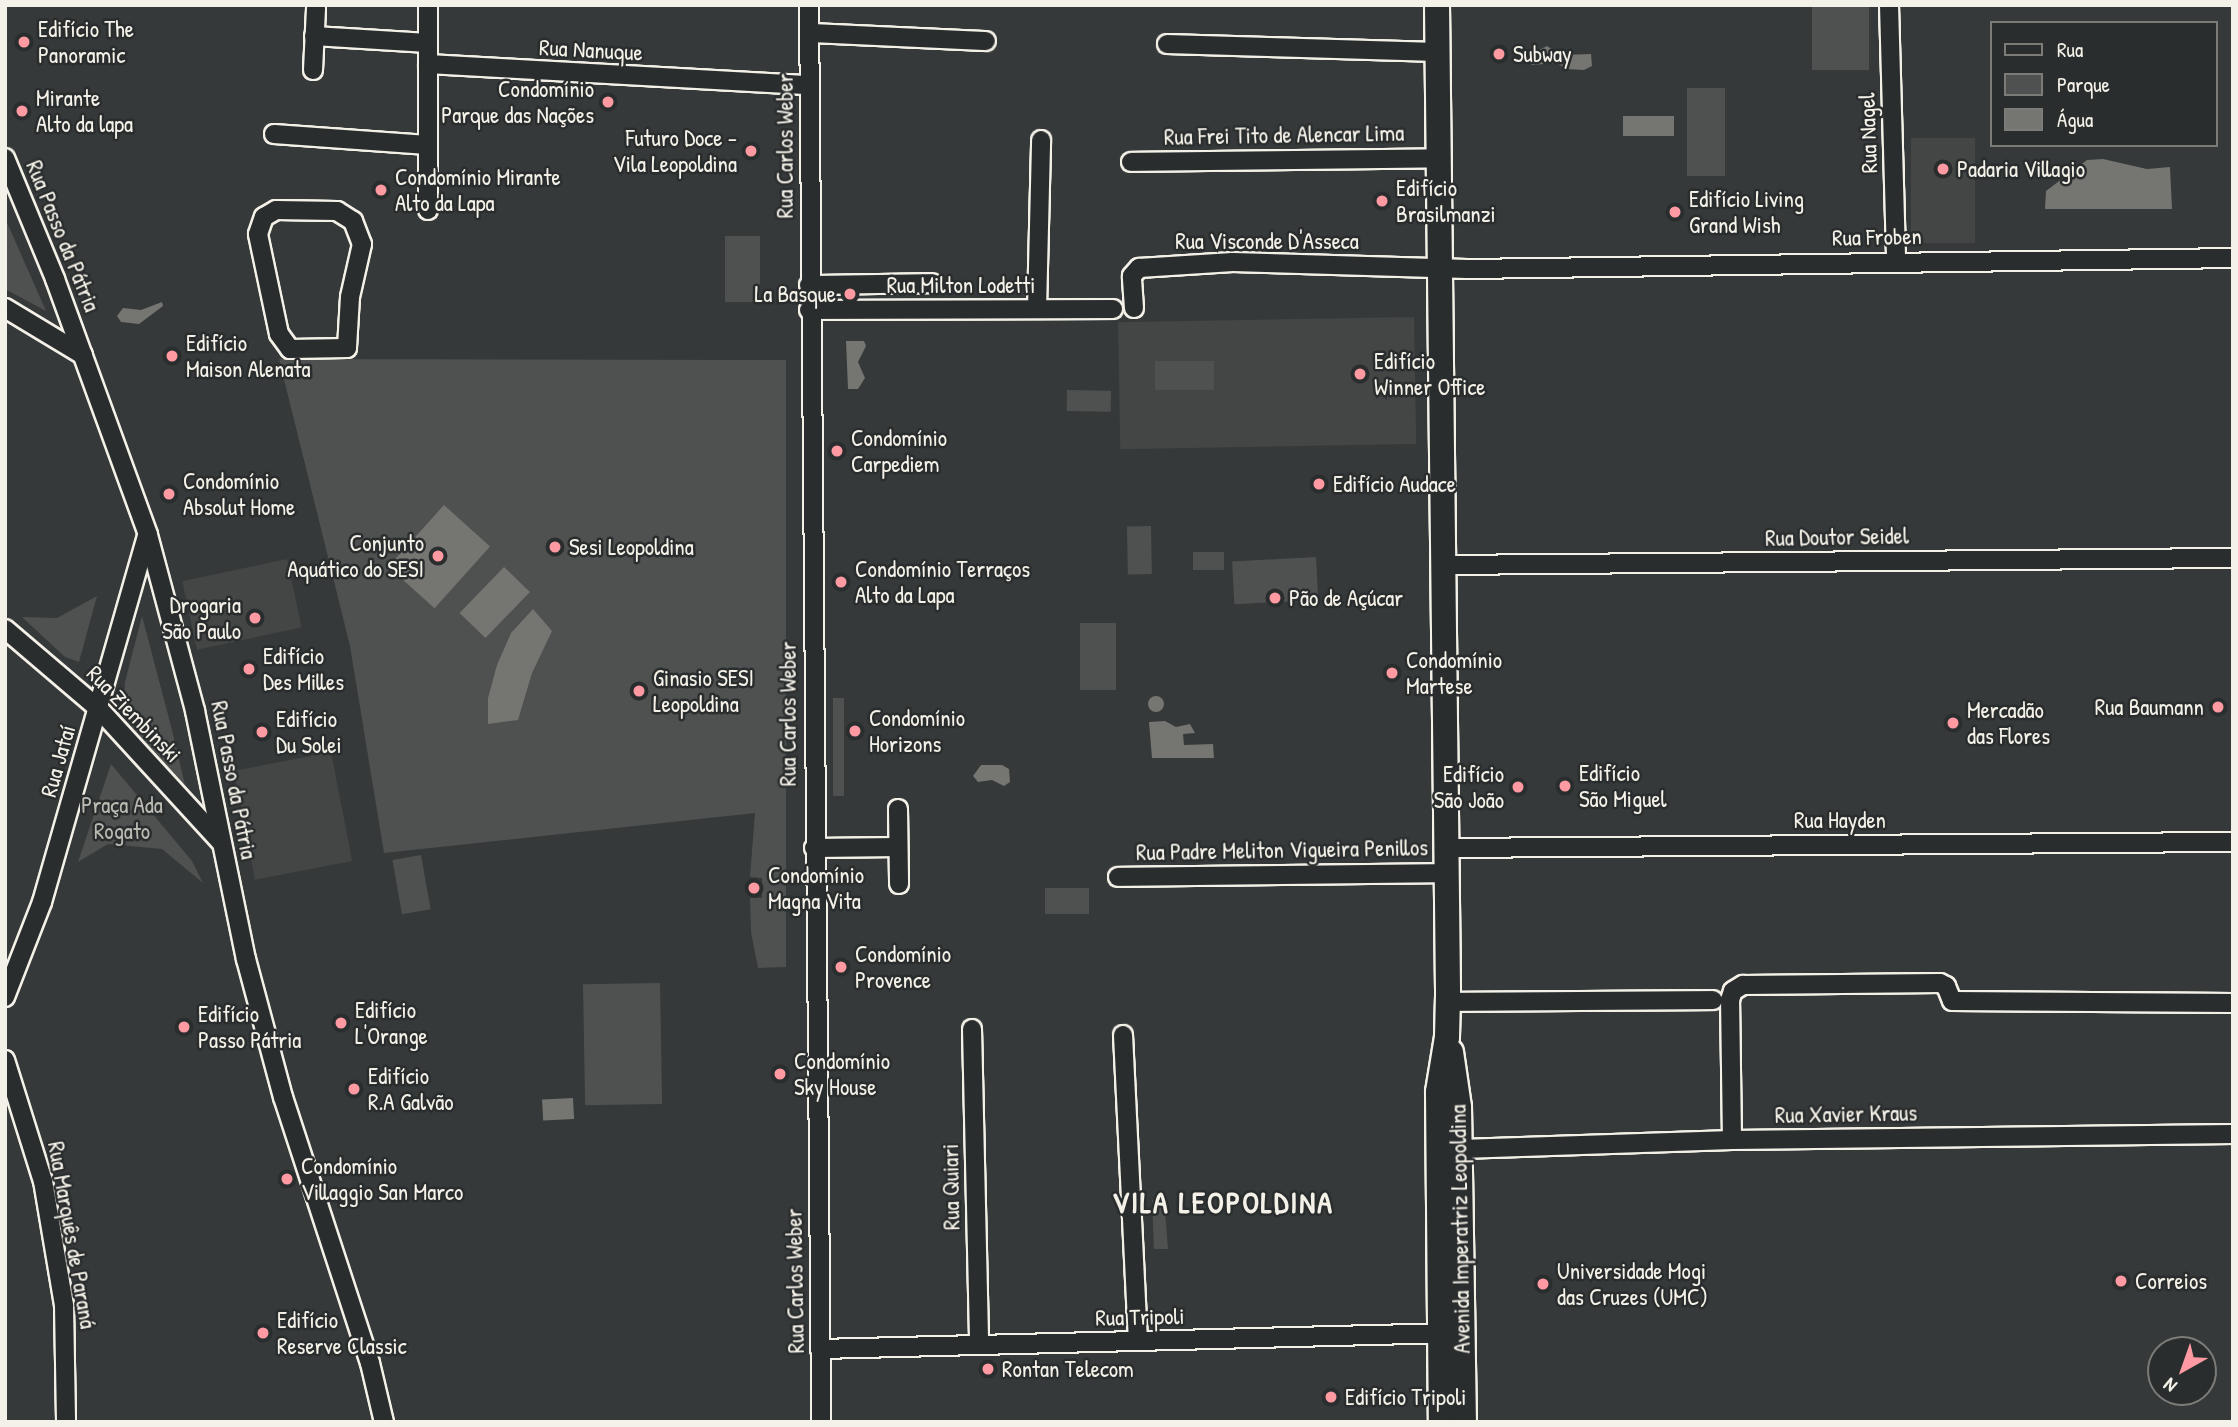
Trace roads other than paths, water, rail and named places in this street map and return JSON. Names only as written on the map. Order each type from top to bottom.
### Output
[{"type":"main road","name":"Avenida Imperatriz Leopoldina","points":[[1437,5],[1447,848],[1447,1037],[1438,1093],[1450,1333],[1464,1422]]},
{"type":"main road","name":"Avenida Imperatriz Leopoldina","points":[[1441,1422],[1450,1333],[1461,1149],[1457,1080],[1447,1037]]},
{"type":"street","points":[[428,5],[428,210]]},
{"type":"street","name":"Rua Carlos Weber","points":[[809,5],[809,285],[821,1422]]},
{"type":"street","name":"Rua Nagel","points":[[1889,5],[1896,260]]},
{"type":"street","points":[[313,70],[316,8]]},
{"type":"street","points":[[810,33],[986,41]]},
{"type":"street","points":[[314,36],[428,43]]},
{"type":"street","points":[[1167,44],[1437,52]]},
{"type":"street","name":"Rua Nanuque","points":[[428,64],[810,85]]},
{"type":"street","points":[[274,134],[428,145]]},
{"type":"street","points":[[1037,309],[1041,140]]},
{"type":"street","name":"Rua Passo da Pátria","points":[[5,158],[83,355],[148,535],[195,707],[246,959],[284,1097],[370,1363],[384,1422]]},
{"type":"street","name":"Rua Frei Tito de Alencar Lima","points":[[1130,162],[1438,158]]},
{"type":"street","points":[[276,210],[345,212],[362,244],[361,265],[350,297],[347,348],[285,346],[258,234],[264,217],[276,210]]},
{"type":"street","name":"Rua Froben","points":[[1439,266],[1495,269],[1896,260],[2233,258]]},
{"type":"street","name":"Rua Visconde D'Asseca","points":[[1134,308],[1132,276],[1139,268],[1233,262],[1439,266]]},
{"type":"street","points":[[809,285],[932,283]]},
{"type":"street","points":[[5,308],[83,355]]},
{"type":"street","name":"Rua Milton Lodetti","points":[[810,310],[1113,309]]},
{"type":"street","name":"Rua Jataí","points":[[5,997],[42,902],[148,535]]},
{"type":"street","name":"Rua Doutor Seidel","points":[[1443,565],[2233,558]]},
{"type":"street","name":"Rua Ziembinski","points":[[5,629],[99,709],[221,842]]},
{"type":"street","points":[[898,809],[899,884]]},
{"type":"street","name":"Rua Hayden","points":[[1447,848],[2233,842]]},
{"type":"street","points":[[814,848],[898,846]]},
{"type":"street","name":"Rua Padre Meliton Vigueira Penillos","points":[[1118,877],[1446,873]]},
{"type":"street","points":[[1732,1140],[1731,1000],[1738,987],[1940,983],[1946,986],[1952,1001],[2233,1003]]},
{"type":"street","points":[[1447,1002],[1713,1000]]},
{"type":"street","name":"Rua Quiari","points":[[972,1029],[979,1344]]},
{"type":"street","points":[[1123,1035],[1138,1342]]},
{"type":"street","name":"Rua Marquês de Paraná","points":[[5,1060],[43,1181],[62,1291],[66,1422]]},
{"type":"street","name":"Rua Xavier Kraus","points":[[1461,1149],[1732,1140],[2233,1134]]},
{"type":"street","name":"Rua Tripoli","points":[[820,1349],[1450,1333]]},
{"type":"water","points":[[1547,46],[1561,55],[1591,54],[1592,66],[1584,70],[1566,69],[1557,63],[1531,65],[1531,54]]},
{"type":"water","points":[[1623,116],[1674,116],[1674,136],[1623,136]]},
{"type":"water","points":[[2103,159],[2147,169],[2170,167],[2172,209],[2045,209],[2046,191],[2087,160]]},
{"type":"water","points":[[162,302],[163,306],[139,324],[121,322],[117,316],[123,308],[141,310]]},
{"type":"water","points":[[846,341],[864,341],[866,346],[858,362],[865,378],[858,389],[848,389]]},
{"type":"water","name":"Conjunto Aquático do SESI","points":[[444,505],[490,546],[435,608],[388,567]]},
{"type":"water","name":"Conjunto Aquático do SESI","points":[[504,567],[530,592],[485,638],[460,613]]},
{"type":"water","points":[[533,609],[552,631],[532,673],[518,720],[488,724],[488,698],[497,665],[511,633]]},
{"type":"water","points":[[1153,696],[1159,696],[1164,704],[1162,710],[1153,712],[1148,707],[1148,701]]},
{"type":"water","points":[[1165,721],[1176,727],[1190,724],[1195,733],[1183,734],[1184,745],[1213,744],[1214,758],[1152,758],[1149,722]]},
{"type":"water","points":[[981,765],[1002,765],[1009,769],[1010,782],[1004,786],[992,780],[978,782],[973,776]]},
{"type":"water","points":[[573,1098],[574,1119],[543,1121],[542,1100]]},
{"type":"place","name":"Edifício The Panoramic","points":[[24,42]]},
{"type":"place","name":"Subway","points":[[1499,54]]},
{"type":"place","name":"Condomínio Parque das Nações","points":[[608,102]]},
{"type":"place","name":"Mirante Alto da lapa","points":[[22,111]]},
{"type":"place","name":"Futuro Doce - Vila Leopoldina","points":[[751,151]]},
{"type":"place","name":"Padaria Villagio","points":[[1943,169]]},
{"type":"place","name":"Condomínio Mirante Alto da Lapa","points":[[381,190]]},
{"type":"place","name":"Edifício Brasilmanzi","points":[[1382,201]]},
{"type":"place","name":"Edifício Living Grand Wish","points":[[1675,212]]},
{"type":"place","name":"La Basque","points":[[850,294]]},
{"type":"place","name":"Edifício Maison Alenata","points":[[172,356]]},
{"type":"place","name":"Edifício Winner Office","points":[[1360,374]]},
{"type":"place","name":"Condomínio Carpediem","points":[[837,451]]},
{"type":"place","name":"Edifício Audace","points":[[1319,484]]},
{"type":"place","name":"Condomínio Absolut Home","points":[[169,494]]},
{"type":"place","name":"Sesi Leopoldina","points":[[555,547]]},
{"type":"place","name":"Conjunto Aquático do SESI","points":[[438,556]]},
{"type":"place","name":"Condomínio Terraços Alto da Lapa","points":[[841,582]]},
{"type":"place","name":"Pão de Açúcar","points":[[1275,598]]},
{"type":"place","name":"Drogaria São Paulo","points":[[255,618]]},
{"type":"place","name":"Edifício Des Milles","points":[[249,669]]},
{"type":"place","name":"Condomínio Martese","points":[[1392,673]]},
{"type":"place","name":"Ginasio SESI Leopoldina","points":[[639,691]]},
{"type":"place","name":"Rua Baumann","points":[[2218,707]]},
{"type":"place","name":"Mercadão das Flores","points":[[1953,723]]},
{"type":"place","name":"Condomínio Horizons","points":[[855,731]]},
{"type":"place","name":"Edifício Du Solei","points":[[262,732]]},
{"type":"place","name":"Edifício São Miguel","points":[[1565,786]]},
{"type":"place","name":"Edifício São João","points":[[1518,787]]},
{"type":"place","name":"Condomínio Magna Vita","points":[[754,888]]},
{"type":"place","name":"Condomínio Provence","points":[[841,967]]},
{"type":"place","name":"Edifício L'Orange","points":[[341,1023]]},
{"type":"place","name":"Edifício Passo Pátria","points":[[184,1027]]},
{"type":"place","name":"Condomínio Sky House","points":[[780,1074]]},
{"type":"place","name":"Edifício R.A Galvão","points":[[354,1089]]},
{"type":"place","name":"Condomínio Villaggio San Marco","points":[[287,1179]]},
{"type":"place","name":"Correios","points":[[2121,1281]]},
{"type":"place","name":"Universidade Mogi das Cruzes (UMC)","points":[[1543,1284]]},
{"type":"place","name":"Edifício Reserve Classic","points":[[263,1333]]},
{"type":"place","name":"Rontan Telecom","points":[[988,1369]]},
{"type":"place","name":"Edifício Tripoli","points":[[1331,1397]]},
{"type":"district","name":"VILA LEOPOLDINA","points":[[1223,1202]]},
{"type":"park label","name":"Praça Ada Rogato","points":[[122,818]]}]
